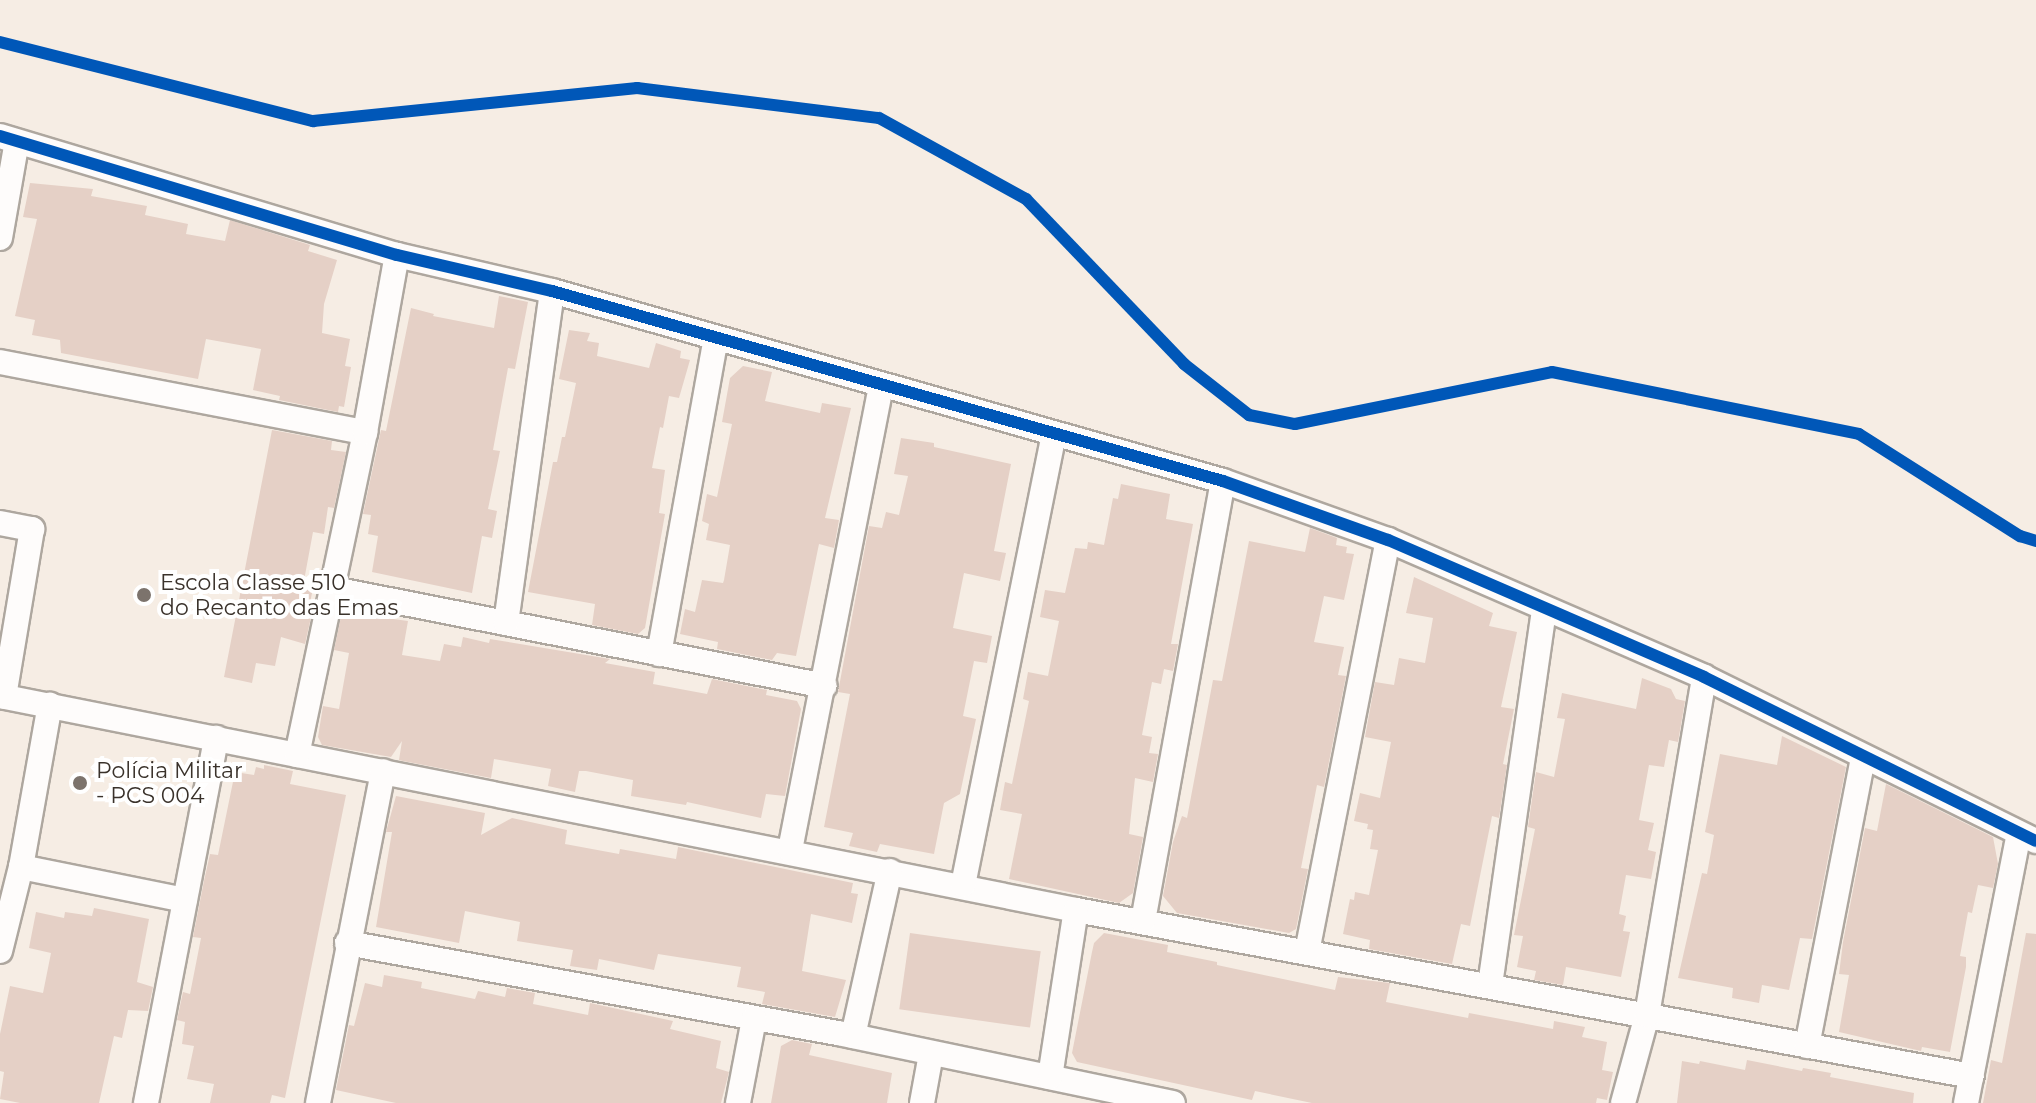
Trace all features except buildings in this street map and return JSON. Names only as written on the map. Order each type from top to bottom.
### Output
[{"type":"street","points":[[0,238],[9,138],[397,255],[552,291],[1223,481],[1388,540],[1544,611],[1704,677],[2028,838],[1966,1103]]},
{"type":"street","points":[[297,755],[365,432],[397,255]]},
{"type":"street","points":[[506,623],[552,291]]},
{"type":"street","points":[[659,654],[716,338]]},
{"type":"street","points":[[0,362],[365,432]]},
{"type":"street","points":[[790,850],[825,686],[881,386]]},
{"type":"street","points":[[963,885],[1054,435]]},
{"type":"street","points":[[1143,921],[1223,481]]},
{"type":"street","points":[[0,523],[32,529],[2,696],[790,850],[1076,910],[1972,1076]]},
{"type":"street","points":[[1307,952],[1388,540]]},
{"type":"street","points":[[333,589],[825,686]]},
{"type":"street","points":[[1490,985],[1544,611]]},
{"type":"street","points":[[1623,1103],[1647,1015],[1704,677]]},
{"type":"street","points":[[0,951],[21,867],[50,705]]},
{"type":"street","points":[[146,1103],[216,738]]},
{"type":"street","points":[[1807,1046],[1863,758]]},
{"type":"street","points":[[318,1103],[383,771]]},
{"type":"street","points":[[21,867],[185,900]]},
{"type":"street","points":[[853,1036],[890,871]]},
{"type":"street","points":[[1050,1077],[1076,910]]},
{"type":"street","points":[[347,943],[853,1036],[1050,1077],[1106,1097],[1173,1103]]},
{"type":"street","points":[[738,1103],[754,1019]]},
{"type":"street","points":[[922,1103],[931,1054]]},
{"type":"cycle path","points":[[0,42],[313,121],[637,88],[879,118],[1026,199],[1184,364],[1249,415],[1295,424],[1552,372],[1859,434],[2020,536],[2036,541]]},
{"type":"cycle path","points":[[0,136],[397,255],[552,291],[1223,481],[1388,540],[1704,677],[2036,841]]},
{"type":"place","name":"Escola Classe 510 do Recanto das Emas","points":[[144,595]]},
{"type":"place","name":"Polícia Militar - PCS 004","points":[[80,783]]}]
